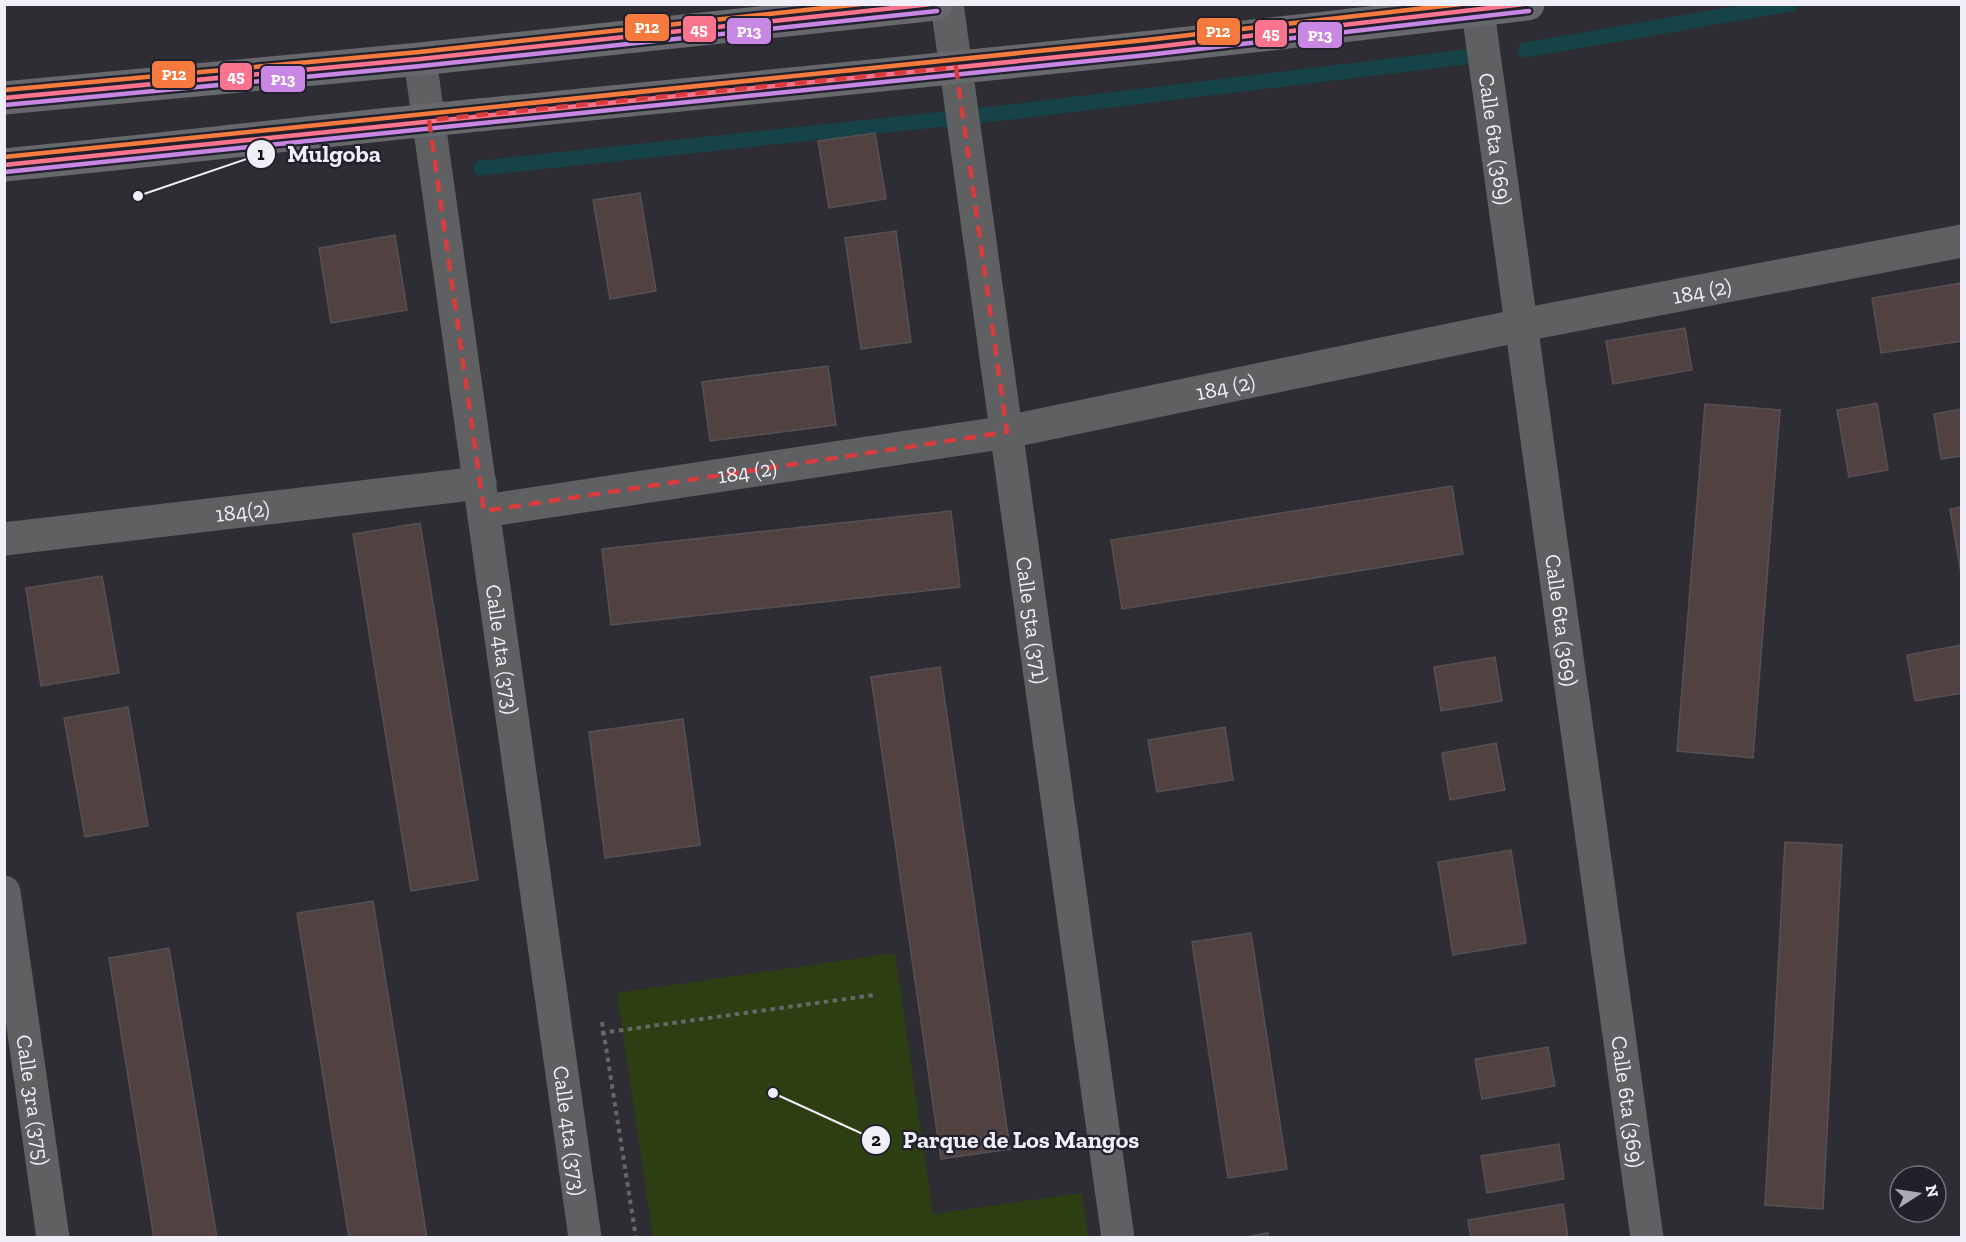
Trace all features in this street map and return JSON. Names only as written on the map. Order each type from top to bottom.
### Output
[{"type":"main road","points":[[4,98],[420,59],[936,4]]},
{"type":"main road","points":[[4,165],[956,67],[1528,4]]},
{"type":"street","name":"Calle 5ta (371)","points":[[947,4],[1118,1238]]},
{"type":"street","name":"Calle 6ta (369)","points":[[1478,8],[1647,1238]]},
{"type":"street","name":"Calle 4ta (373)","points":[[420,59],[585,1238]]},
{"type":"street","name":"184 (2)","points":[[482,497],[1006,432],[1522,325],[1962,241]]},
{"type":"street","name":"184(2)","points":[[4,539],[482,497]]},
{"type":"street","name":"Calle 3ra (375)","points":[[4,892],[52,1238]]},
{"type":"path","points":[[557,1039],[874,995]]},
{"type":"highlighted area","points":[[956,67],[1007,432],[484,511],[429,120]]},
{"type":"green space","points":[[895,953],[933,1214],[1082,1193],[1088,1237],[653,1237],[617,993]]},
{"type":"building","points":[[875,133],[886,199],[829,208],[818,141]]},
{"type":"building","points":[[640,193],[656,291],[610,299],[593,200]]},
{"type":"building","points":[[896,231],[911,342],[861,349],[845,238]]},
{"type":"building","points":[[395,235],[407,310],[331,323],[319,248]]},
{"type":"building","points":[[1962,283],[1962,341],[1881,353],[1872,298]]},
{"type":"building","points":[[1685,328],[1692,370],[1613,384],[1606,341]]},
{"type":"building","points":[[828,366],[836,425],[710,441],[702,382]]},
{"type":"building","points":[[1877,403],[1888,470],[1849,477],[1837,410]]},
{"type":"building","points":[[1705,404],[1780,410],[1753,758],[1677,751]]},
{"type":"building","points":[[1962,409],[1962,456],[1941,459],[1934,414]]},
{"type":"building","points":[[1452,486],[1463,554],[1122,609],[1111,540]]},
{"type":"building","points":[[1962,507],[1962,579],[1950,509]]},
{"type":"building","points":[[951,511],[960,587],[611,625],[602,549]]},
{"type":"building","points":[[420,523],[478,880],[411,891],[353,534]]},
{"type":"building","points":[[102,576],[119,673],[41,686],[26,588]]},
{"type":"building","points":[[1962,645],[1962,693],[1915,701],[1907,655]]},
{"type":"building","points":[[1495,657],[1502,701],[1441,711],[1434,667]]},
{"type":"building","points":[[940,667],[1010,1149],[941,1159],[871,677]]},
{"type":"building","points":[[128,707],[148,826],[85,837],[64,718]]},
{"type":"building","points":[[683,719],[700,845],[605,858],[589,732]]},
{"type":"building","points":[[1225,727],[1233,780],[1157,792],[1148,740]]},
{"type":"building","points":[[1496,743],[1505,790],[1450,800],[1442,753]]},
{"type":"building","points":[[1785,842],[1842,845],[1823,1209],[1765,1205]]},
{"type":"building","points":[[1511,850],[1526,943],[1453,955],[1438,862]]},
{"type":"building","points":[[373,901],[427,1238],[349,1238],[297,913]]},
{"type":"building","points":[[1251,933],[1287,1169],[1228,1178],[1192,942]]},
{"type":"building","points":[[169,948],[217,1238],[154,1238],[109,958]]},
{"type":"building","points":[[1548,1047],[1555,1086],[1482,1099],[1475,1059]]},
{"type":"building","points":[[1559,1144],[1564,1179],[1487,1193],[1481,1156]]},
{"type":"building","points":[[1563,1204],[1568,1238],[1471,1238],[1468,1220]]},
{"type":"building","points":[[1268,1233],[1268,1238],[1240,1238]]},
{"type":"waterway","points":[[1525,50],[1791,4]]},
{"type":"waterway","points":[[481,168],[1011,112],[1465,57]]},
{"type":"transit line","name":"P12","points":[[4,90],[419,52],[861,4]]},
{"type":"transit line","name":"45","points":[[4,98],[420,59],[931,4]]},
{"type":"transit line","name":"P12","points":[[4,157],[1146,40],[1461,4]]},
{"type":"transit line","name":"45","points":[[4,165],[1146,48],[1524,4]]},
{"type":"transit line","name":"P13","points":[[5,105],[421,66],[937,11]]},
{"type":"transit line","name":"P13","points":[[5,172],[1147,55],[1529,11]]},
{"type":"place","name":"Mulgoba","points":[[138,196]]},
{"type":"place","name":"Parque de Los Mangos","points":[[773,1093]]}]
